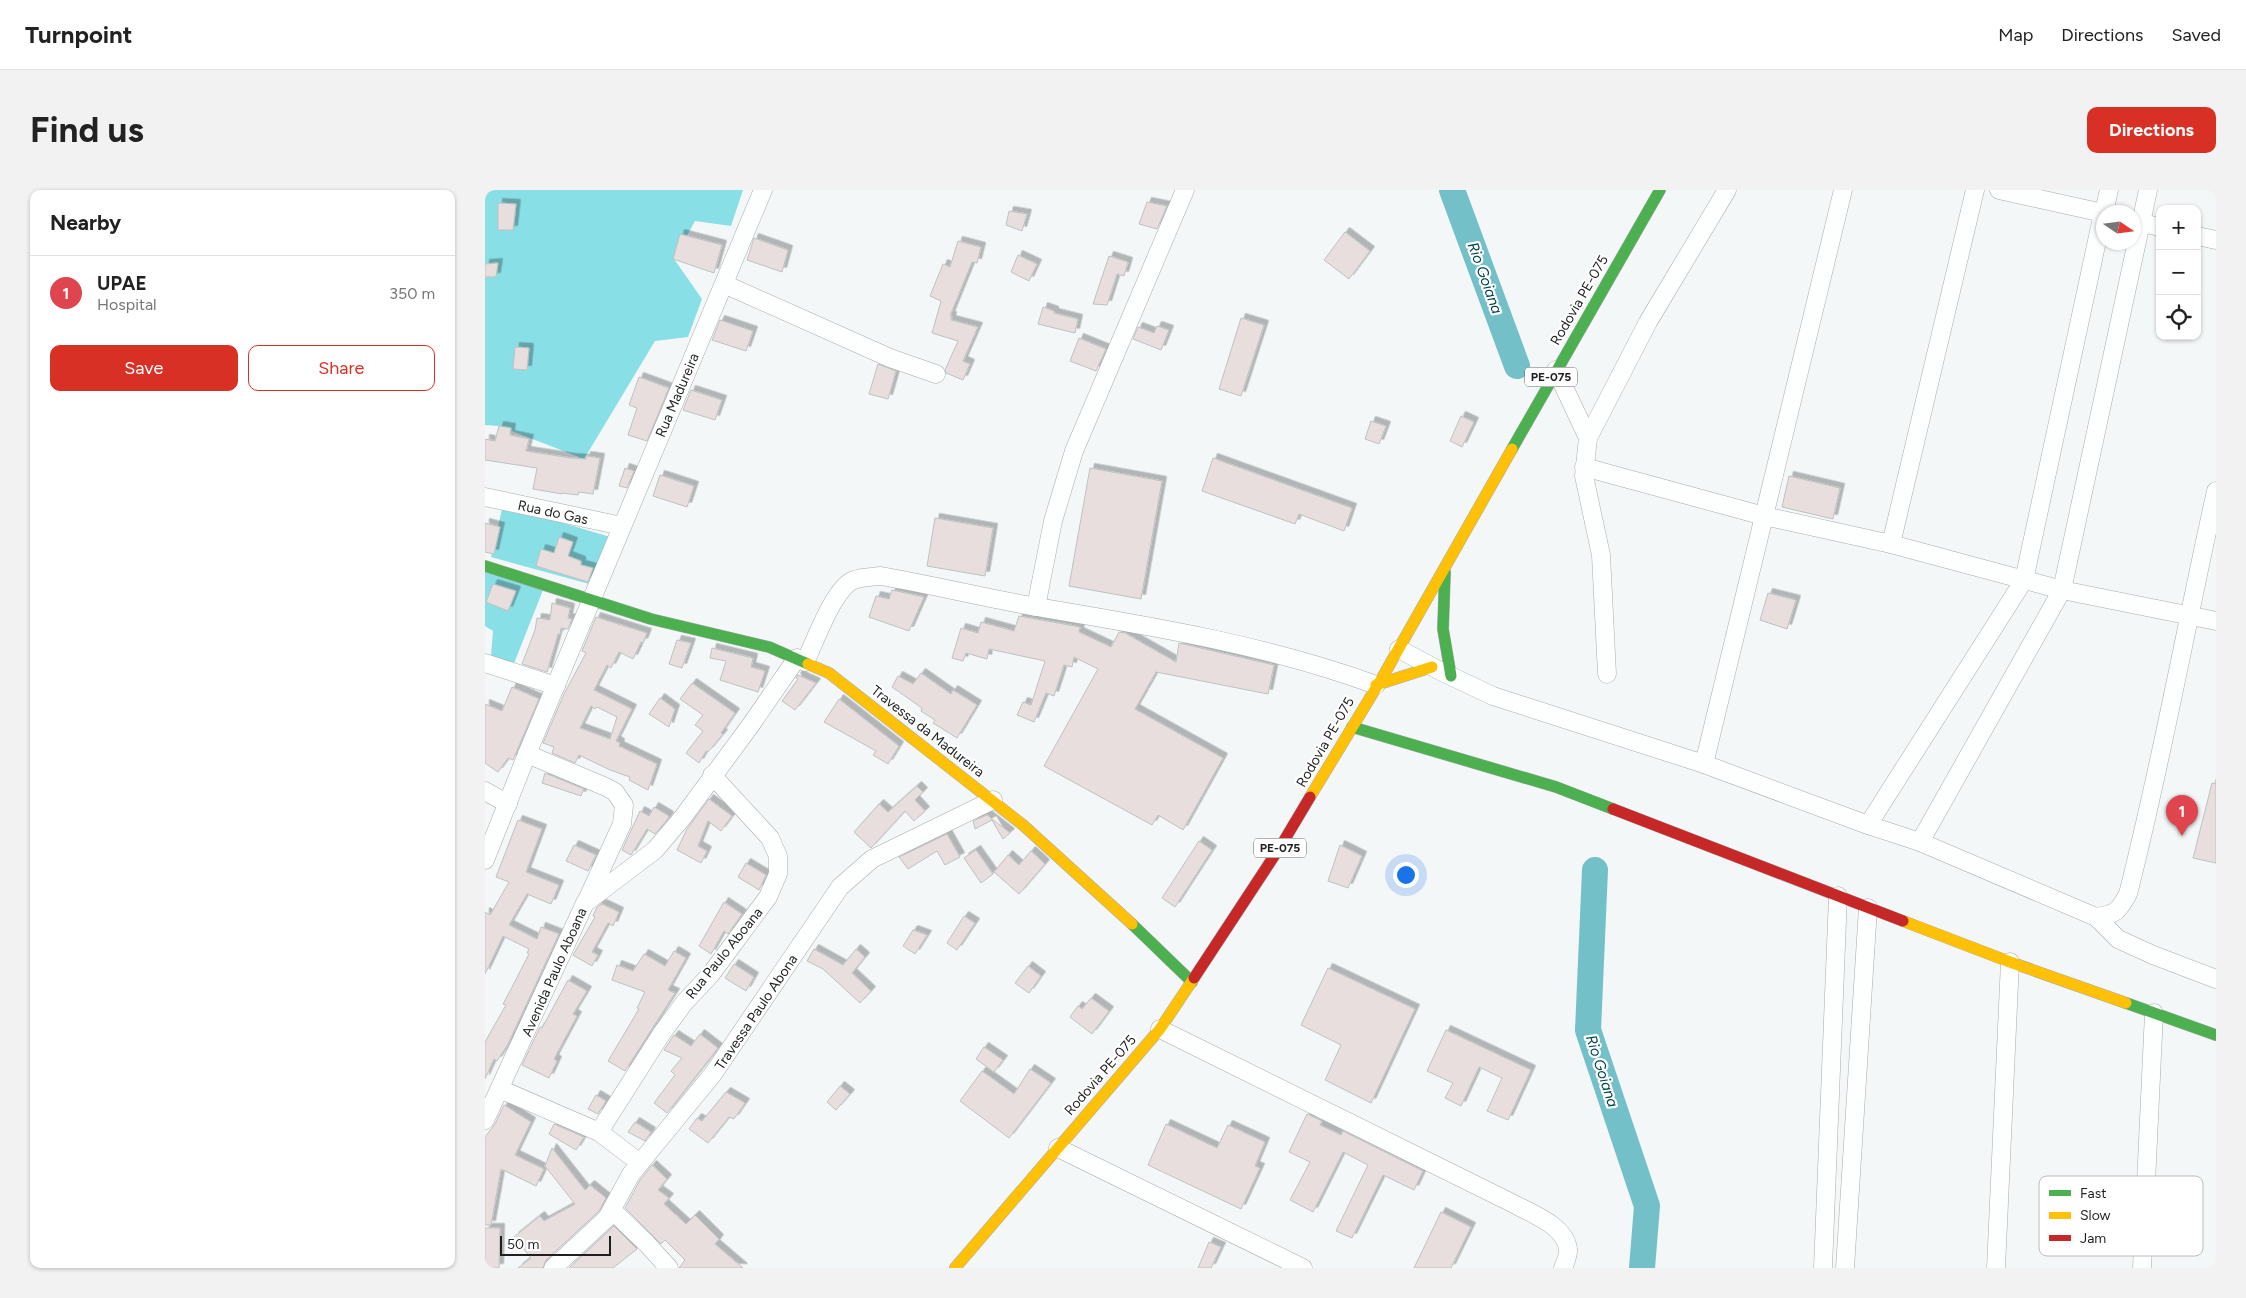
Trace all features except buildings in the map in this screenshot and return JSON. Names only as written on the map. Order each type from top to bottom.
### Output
[{"type":"street","name":"Rua Madureira","points":[[485,860],[527,754],[763,190]]},
{"type":"street","points":[[1036,607],[1053,521],[1074,451],[1185,190]]},
{"type":"street","name":"Rodovia PE-075","points":[[955,1268],[1160,1029],[1192,982],[1282,844],[1352,728],[1555,370],[1660,190]]},
{"type":"street","points":[[1607,674],[1602,564],[1583,476],[1588,438],[1648,322],[1727,190]]},
{"type":"street","points":[[1704,764],[1843,190]]},
{"type":"street","points":[[1891,544],[1975,190]]},
{"type":"street","points":[[1999,190],[2096,211]]},
{"type":"street","points":[[2106,205],[2109,190]]},
{"type":"street","points":[[2141,210],[2148,190]]},
{"type":"street","points":[[2141,223],[2156,226]]},
{"type":"street","points":[[2201,237],[2216,240]]},
{"type":"street","points":[[1868,825],[2024,580],[2096,250]]},
{"type":"street","points":[[1920,842],[2062,590],[2131,250]]},
{"type":"street","points":[[725,284],[890,358],[936,374]]},
{"type":"street","points":[[1555,370],[1588,438]]},
{"type":"street","points":[[1584,467],[1764,516],[1891,544],[2062,590],[2216,621]]},
{"type":"street","points":[[2096,917],[2113,915],[2128,894],[2153,791],[2188,615],[2216,492]]},
{"type":"street","name":"Rua do Gas","points":[[485,497],[622,526]]},
{"type":"street","points":[[485,566],[591,600]]},
{"type":"street","points":[[1445,566],[1443,629],[1451,676]]},
{"type":"street","name":"Avenida Paulo Aboana","points":[[485,1120],[585,903],[630,871],[655,850],[683,817],[712,775],[801,660],[836,598],[845,586],[853,580],[881,576],[1036,607],[1110,619],[1256,649],[1341,672],[1376,685]]},
{"type":"street","name":"Travessa da Madureira","points":[[591,600],[651,619],[769,647],[829,673],[993,800],[1092,886],[1192,982]]},
{"type":"street","points":[[1399,648],[1432,667],[1502,699],[1704,764],[1868,825],[1920,842],[2096,917],[2118,939],[2153,955],[2216,979]]},
{"type":"street","points":[[485,663],[556,686]]},
{"type":"street","points":[[1376,685],[1432,667]]},
{"type":"street","points":[[1352,728],[1556,787],[2010,962],[2216,1035]]},
{"type":"street","points":[[527,754],[607,787],[621,799],[625,813],[622,824],[585,903]]},
{"type":"street","name":"Rua Paulo Aboana","points":[[599,1132],[684,1003],[711,974],[768,897],[778,874],[778,856],[770,838],[712,775]]},
{"type":"street","points":[[485,791],[508,804]]},
{"type":"street","name":"Travessa Paulo Abona","points":[[553,1268],[599,1227],[640,1163],[718,1067],[839,887],[880,854],[993,800]]},
{"type":"street","points":[[1823,1268],[1838,896]]},
{"type":"street","points":[[1845,1268],[1868,908]]},
{"type":"street","points":[[1996,1268],[2010,962]]},
{"type":"street","points":[[2146,1176],[2154,1013]]},
{"type":"street","points":[[1160,1029],[1511,1203],[1552,1226],[1564,1236],[1569,1250],[1563,1268]]},
{"type":"street","points":[[500,1089],[599,1132],[640,1163]]},
{"type":"street","points":[[1058,1148],[1303,1268]]},
{"type":"street","points":[[611,1210],[669,1268]]},
{"type":"shaded area","points":[[485,190],[743,190],[731,226],[695,221],[674,259],[702,299],[688,337],[655,341],[584,459],[499,426],[485,425]]},
{"type":"shaded area","points":[[503,505],[610,537],[593,585],[491,557]]},
{"type":"shaded area","points":[[485,571],[543,590],[513,666],[491,656],[493,631],[485,626]]},
{"type":"waterway","name":"Rio Goiana","points":[[1452,190],[1517,366]]},
{"type":"waterway","name":"Rio Goiana","points":[[1595,870],[1588,1030],[1647,1206],[1642,1268]]},
{"type":"traffic: fast","points":[[1512,449],[1660,190]]},
{"type":"traffic: fast","points":[[485,566],[651,619],[769,647],[808,664]]},
{"type":"traffic: fast","points":[[1445,572],[1443,629],[1451,676]]},
{"type":"traffic: fast","points":[[1352,727],[1556,787],[1613,809]]},
{"type":"traffic: fast","points":[[1132,924],[1192,982]]},
{"type":"traffic: fast","points":[[2126,1003],[2216,1035]]},
{"type":"traffic: slow","points":[[1310,797],[1382,678],[1512,449]]},
{"type":"traffic: slow","points":[[808,664],[829,673],[1023,825],[1132,924]]},
{"type":"traffic: slow","points":[[1376,685],[1432,667]]},
{"type":"traffic: slow","points":[[1903,921],[2010,962],[2126,1003]]},
{"type":"traffic: slow","points":[[955,1268],[1160,1029],[1194,978]]},
{"type":"traffic: jam","points":[[1194,978],[1282,844],[1310,797]]},
{"type":"traffic: jam","points":[[1613,809],[1903,921]]},
{"type":"place","name":"UPAE","points":[[2182,836]]}]
